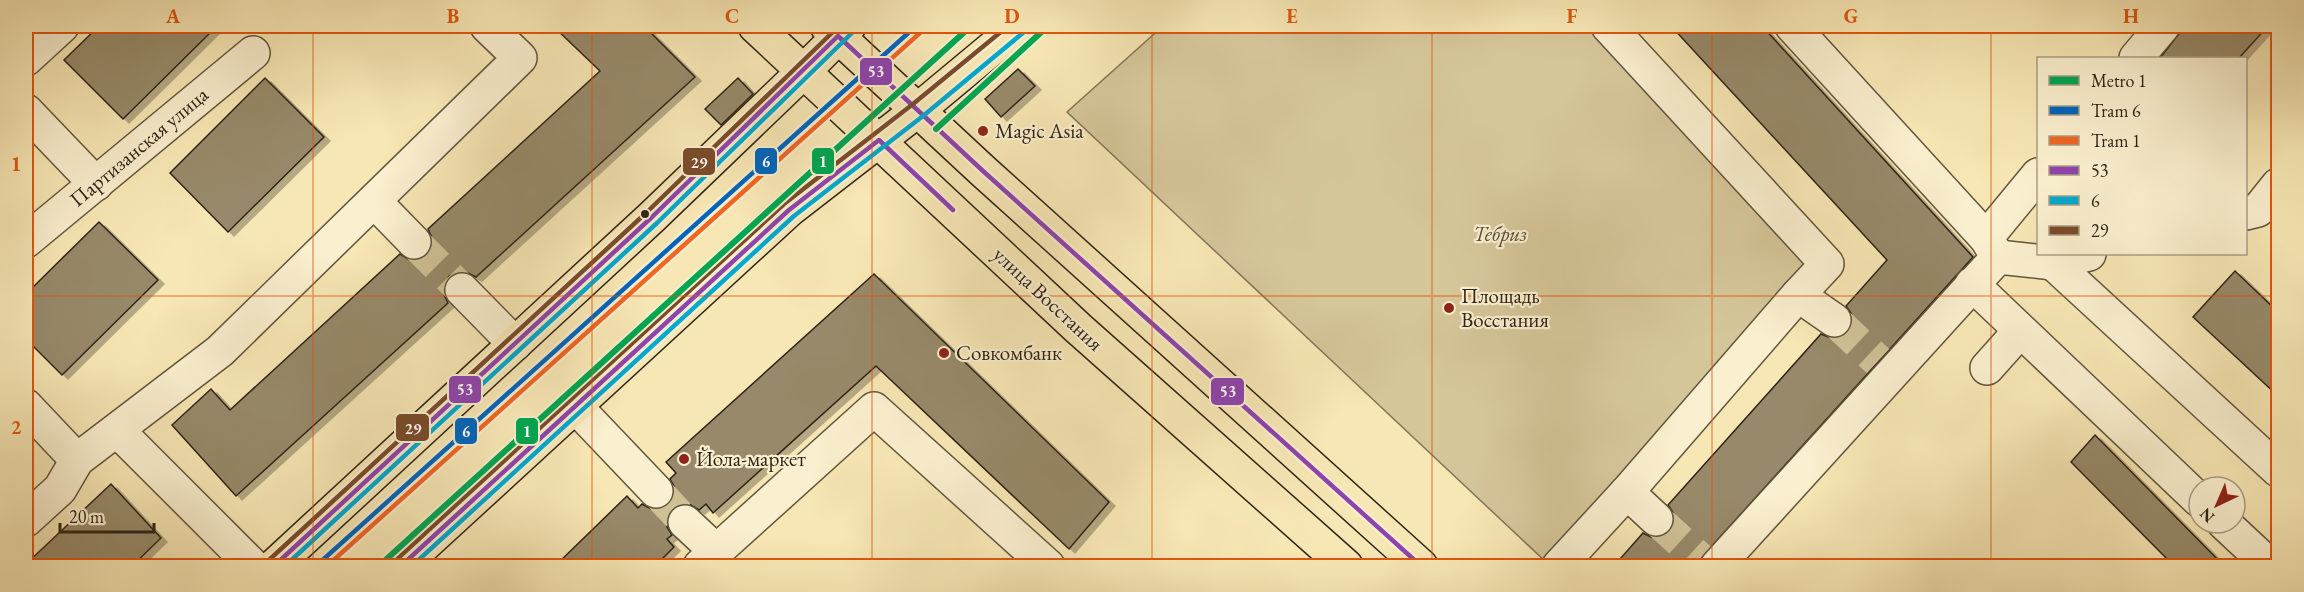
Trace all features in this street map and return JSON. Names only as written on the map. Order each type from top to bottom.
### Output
[{"type":"main road","name":"улица Восстания","points":[[754,26],[879,140],[1078,328],[1346,567]]},
{"type":"main road","points":[[401,567],[789,210],[918,110],[1019,26]]},
{"type":"main road","points":[[274,567],[515,344],[804,71],[838,29],[918,110],[1421,567]]},
{"type":"street","points":[[26,59],[62,26]]},
{"type":"street","points":[[26,520],[60,489],[77,460],[220,351],[520,58],[487,26]]},
{"type":"street","points":[[1559,567],[1628,492],[1827,264],[1608,26]]},
{"type":"street","points":[[1792,26],[1992,248],[2053,263],[2085,255]]},
{"type":"street","points":[[2137,57],[2163,26]]},
{"type":"street","name":"Партизанская улица","points":[[26,241],[253,53]]},
{"type":"street","points":[[26,111],[96,184]]},
{"type":"street","points":[[1708,564],[1885,367],[1972,284],[2037,177]]},
{"type":"street","points":[[2247,213],[2258,210],[2278,185]]},
{"type":"street","points":[[374,201],[414,242]]},
{"type":"street","points":[[2053,263],[2278,470]]},
{"type":"street","points":[[1972,284],[2187,489]]},
{"type":"street","points":[[462,290],[515,344]]},
{"type":"street","points":[[1798,295],[1833,320]]},
{"type":"street","points":[[1987,368],[2020,331]]},
{"type":"street","points":[[26,406],[77,460]]},
{"type":"street","points":[[576,407],[656,491]]},
{"type":"street","points":[[685,522],[708,559],[874,409],[1048,567]]},
{"type":"street","points":[[118,431],[253,567]]},
{"type":"street","points":[[1628,492],[1656,519]]},
{"type":"street","points":[[2237,535],[2270,567]]},
{"type":"green space","name":"Тебриз","points":[[1163,26],[1590,26],[1812,265],[1547,563],[1067,112]]},
{"type":"building","points":[[99,26],[217,26],[123,119],[64,60]]},
{"type":"building","points":[[553,26],[644,26],[695,77],[476,277],[466,272],[458,272],[449,276],[444,286],[444,295],[448,303],[236,496],[172,425],[211,389],[230,410],[400,254],[410,260],[419,260],[427,255],[432,248],[432,238],[428,229],[600,71]]},
{"type":"building","points":[[1671,26],[1762,26],[1973,257],[1693,567],[1613,567],[1643,533],[1651,537],[1661,537],[1670,531],[1674,524],[1674,514],[1668,505],[1821,334],[1833,339],[1849,331],[1853,321],[1846,306],[1887,260]]},
{"type":"building","points":[[2185,26],[2268,26],[2240,57],[2161,57]]},
{"type":"building","points":[[1018,69],[1035,86],[1001,117],[985,99]]},
{"type":"building","points":[[265,78],[324,137],[228,232],[170,173]]},
{"type":"building","points":[[738,78],[753,94],[721,125],[705,109]]},
{"type":"building","points":[[99,222],[158,280],[62,375],[26,339],[26,294]]},
{"type":"building","points":[[2235,271],[2278,312],[2278,396],[2193,317]]},
{"type":"building","points":[[874,274],[1109,502],[1069,549],[876,366],[713,513],[706,504],[699,510],[689,504],[679,504],[672,509],[667,518],[667,527],[672,535],[667,539],[674,547],[654,567],[554,567],[627,496],[638,508],[642,504],[651,509],[661,509],[668,505],[674,496],[674,486],[670,479],[676,473],[666,462]]},
{"type":"building","points":[[2095,435],[2187,528],[2187,535],[2193,535],[2225,567],[2175,567],[2071,462]]},
{"type":"building","points":[[111,484],[161,538],[131,567],[26,567],[26,564]]},
{"type":"tunnel","points":[[414,242],[462,290]]},
{"type":"tunnel","points":[[1834,320],[1878,361]]},
{"type":"tunnel","points":[[656,491],[685,522]]},
{"type":"tunnel","points":[[1656,519],[1700,559]]},
{"type":"metro line","name":"1","points":[[379,566],[971,26]]},
{"type":"metro line","name":"1","points":[[936,129],[1048,26]]},
{"type":"tram line","name":"6","points":[[316,566],[916,26]]},
{"type":"tram line","name":"1","points":[[327,566],[921,32]]},
{"type":"transit line","name":"29","points":[[269,560],[647,212],[839,26]]},
{"type":"transit line","name":"29","points":[[396,560],[784,204],[913,104],[1008,26]]},
{"type":"transit line","name":"6","points":[[285,566],[657,223],[854,31]]},
{"type":"transit line","name":"6","points":[[412,566],[794,216],[923,116],[1024,32]]},
{"type":"transit line","name":"53","points":[[274,566],[652,217],[838,36],[983,171],[1421,566]]},
{"type":"transit line","name":"53","points":[[401,566],[789,210],[879,140],[953,210]]},
{"type":"place","name":"Magic Asia","points":[[983,131]]},
{"type":"place","name":"Площадь Восстания","points":[[1449,308]]},
{"type":"place","name":"Совкомбанк","points":[[944,353]]},
{"type":"place","name":"Йола-маркет","points":[[684,459]]}]
